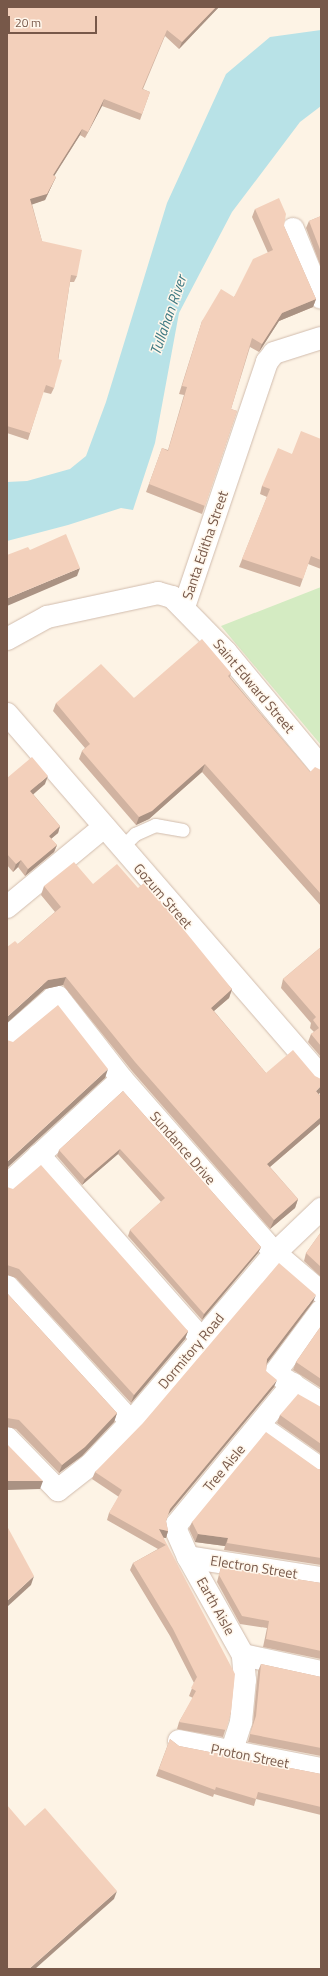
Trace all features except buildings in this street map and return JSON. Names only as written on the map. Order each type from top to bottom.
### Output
[{"type":"street","points":[[293,229],[321,298]]},
{"type":"street","name":"Santa Editha Street","points":[[7,639],[47,617],[158,593],[172,597],[184,607],[267,362],[274,353],[321,338]]},
{"type":"street","name":"Saint Edward Street","points":[[184,607],[226,652],[321,768]]},
{"type":"street","name":"Gozum Street","points":[[7,714],[121,848],[321,1076]]},
{"type":"street","points":[[7,907],[104,827]]},
{"type":"street","name":"Sundance Drive","points":[[7,1038],[53,998],[58,998],[122,1079],[275,1253],[321,1292]]},
{"type":"street","points":[[7,1185],[122,1079]]},
{"type":"street","points":[[39,1155],[201,1338]]},
{"type":"street","name":"Dormitory Road","points":[[7,1438],[58,1490],[90,1465],[131,1422],[275,1253],[321,1209]]},
{"type":"street","points":[[7,1286],[131,1422]]},
{"type":"street","name":"Tree Aisle","points":[[188,1557],[176,1530],[177,1524],[260,1425],[321,1311]]},
{"type":"street","points":[[284,1378],[321,1403]]},
{"type":"street","points":[[260,1425],[321,1467]]},
{"type":"street","name":"Electron Street","points":[[188,1557],[321,1578]]},
{"type":"street","name":"Earth Aisle","points":[[188,1557],[243,1655]]},
{"type":"street","points":[[231,1753],[241,1722],[246,1680],[243,1655],[321,1672]]},
{"type":"street","name":"Proton Street","points":[[180,1741],[231,1753],[321,1769]]},
{"type":"lane","points":[[121,848],[135,834],[155,825],[183,830]]},
{"type":"green space","points":[[321,587],[321,745],[221,626]]},
{"type":"water","name":"Tullahan River","points":[[321,30],[321,106],[300,122],[232,212],[179,313],[155,443],[133,510],[121,508],[68,525],[7,541],[7,482],[27,481],[70,469],[86,456],[106,402],[167,203],[226,74],[270,37]]}]
